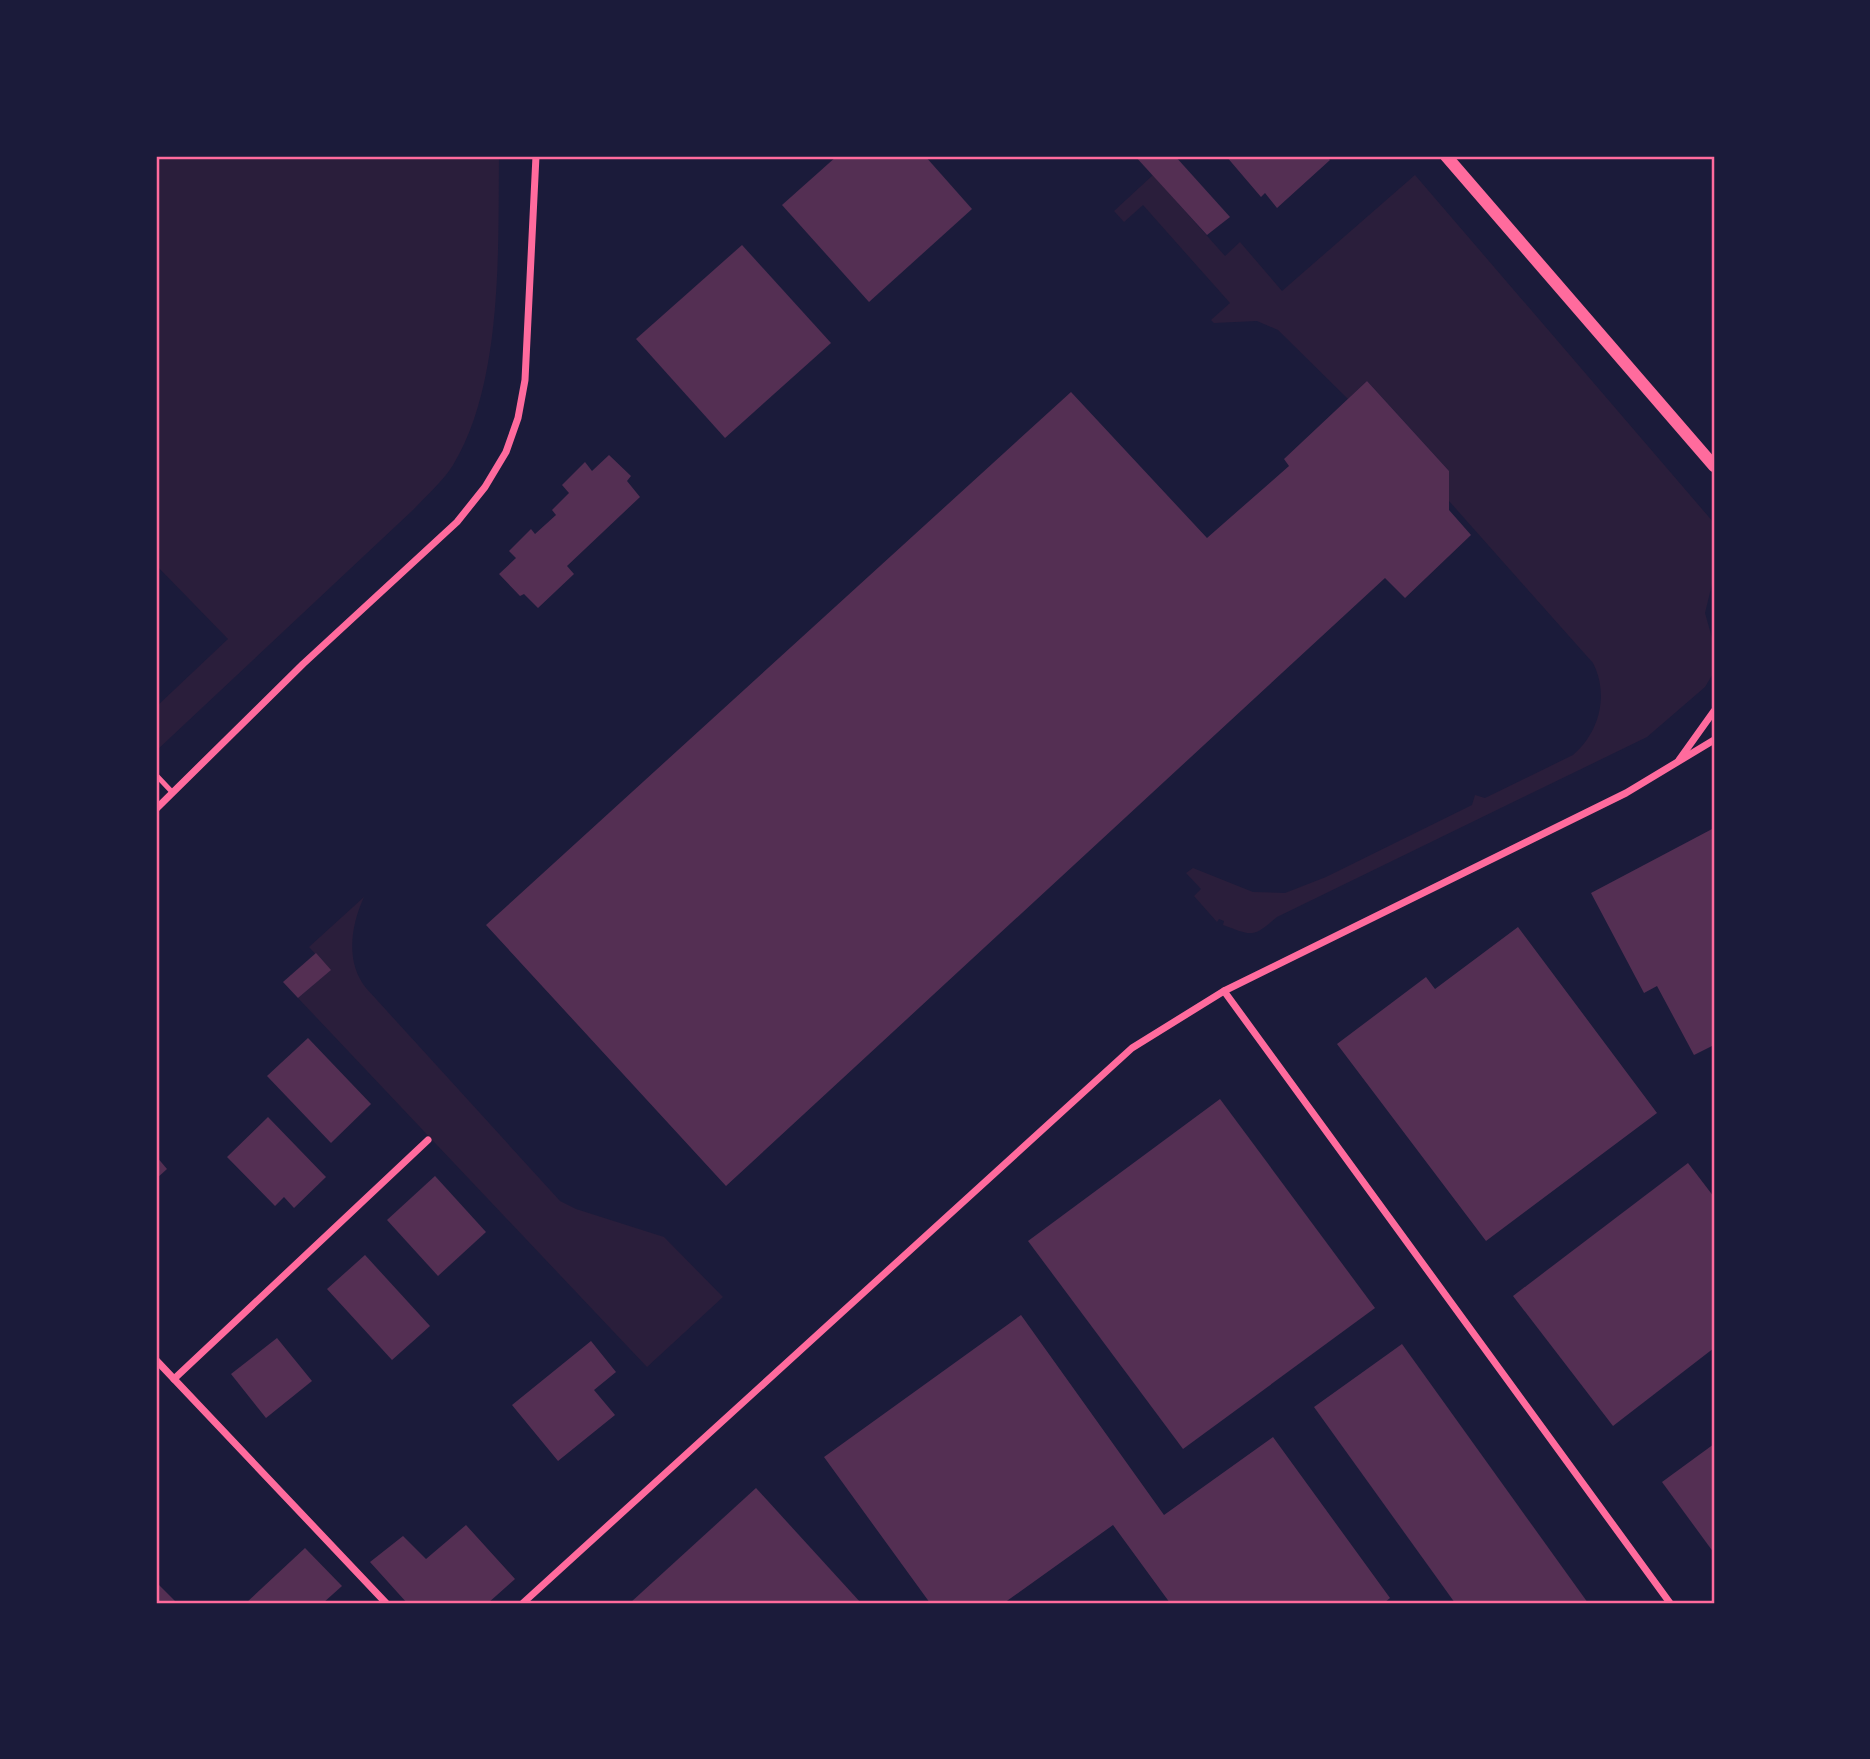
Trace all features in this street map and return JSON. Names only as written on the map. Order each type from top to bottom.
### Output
[{"type":"street","points":[[156,809],[303,664],[457,522],[485,487],[506,453],[518,418],[525,380],[536,156]]},
{"type":"street","points":[[1446,156],[1714,466]]},
{"type":"street","points":[[1676,763],[1714,711]]},
{"type":"street","points":[[523,1603],[1132,1048],[1224,990],[1626,793],[1714,740]]},
{"type":"street","points":[[1224,990],[1670,1603]]},
{"type":"street","points":[[174,1379],[428,1140]]},
{"type":"street","points":[[156,1360],[386,1603]]},
{"type":"lane","points":[[156,775],[173,793]]},
{"type":"shaded area","points":[[156,156],[499,156],[497,273],[489,356],[481,395],[469,432],[453,465],[414,509],[156,751],[156,707],[228,639],[156,565]]},
{"type":"shaded area","points":[[1153,175],[1225,256],[1240,242],[1282,291],[1415,175],[1714,523],[1714,576],[1705,613],[1714,645],[1714,672],[1705,687],[1647,737],[1277,917],[1252,933],[1223,925],[1224,921],[1219,919],[1217,922],[1194,896],[1201,889],[1186,873],[1193,868],[1253,892],[1285,893],[1326,877],[1472,805],[1475,795],[1485,798],[1573,755],[1590,735],[1595,724],[1601,700],[1600,687],[1593,663],[1449,501],[1449,471],[1367,381],[1348,399],[1278,330],[1257,321],[1214,323],[1211,320],[1230,303],[1143,205],[1124,222],[1114,211]]},
{"type":"shaded area","points":[[364,897],[356,919],[352,943],[355,967],[366,988],[560,1201],[576,1209],[664,1237],[723,1297],[647,1367],[298,998],[330,970],[309,947]]},
{"type":"building","points":[[837,156],[925,156],[972,209],[869,302],[782,205]]},
{"type":"building","points":[[1135,156],[1175,156],[1230,217],[1207,235]]},
{"type":"building","points":[[1226,156],[1326,156],[1330,160],[1277,208],[1265,193],[1261,197]]},
{"type":"building","points":[[742,245],[831,343],[725,438],[636,339]]},
{"type":"building","points":[[1367,381],[1449,471],[1449,510],[1471,535],[1405,598],[1385,578],[726,1186],[486,925],[1071,392],[1207,538],[1289,466],[1284,459]]},
{"type":"building","points":[[609,455],[631,476],[627,481],[640,497],[567,566],[574,574],[538,608],[524,594],[520,596],[499,574],[516,558],[509,551],[531,529],[535,534],[556,515],[552,510],[569,493],[562,485],[585,462],[592,471]]},
{"type":"building","points":[[1714,828],[1714,1045],[1694,1055],[1657,986],[1644,993],[1591,893]]},
{"type":"building","points":[[1518,927],[1657,1113],[1486,1241],[1337,1044],[1426,977],[1435,989]]},
{"type":"building","points":[[316,953],[331,970],[298,998],[283,982]]},
{"type":"building","points":[[308,1038],[371,1104],[331,1143],[267,1076]]},
{"type":"building","points":[[1220,1099],[1375,1308],[1183,1449],[1028,1241]]},
{"type":"building","points":[[268,1117],[326,1177],[294,1208],[284,1197],[275,1206],[227,1157]]},
{"type":"building","points":[[156,1156],[167,1169],[156,1179]]},
{"type":"building","points":[[1688,1163],[1714,1197],[1714,1348],[1613,1426],[1513,1296]]},
{"type":"building","points":[[435,1176],[486,1232],[438,1276],[387,1220]]},
{"type":"building","points":[[365,1255],[430,1326],[392,1360],[327,1289]]},
{"type":"building","points":[[1021,1315],[1164,1515],[1273,1437],[1390,1598],[1384,1603],[1170,1603],[1113,1525],[1004,1603],[930,1603],[824,1457]]},
{"type":"building","points":[[277,1338],[312,1381],[266,1418],[231,1374]]},
{"type":"building","points":[[591,1341],[616,1372],[594,1390],[615,1415],[558,1461],[512,1405]]},
{"type":"building","points":[[1402,1344],[1588,1603],[1455,1603],[1314,1407]]},
{"type":"building","points":[[1714,1444],[1714,1553],[1662,1482]]},
{"type":"building","points":[[756,1488],[861,1603],[630,1603]]},
{"type":"building","points":[[466,1525],[515,1579],[488,1603],[407,1603],[370,1562],[403,1536],[426,1559]]},
{"type":"building","points":[[305,1548],[342,1586],[323,1603],[246,1603]]},
{"type":"building","points":[[156,1582],[177,1603],[156,1603]]}]
